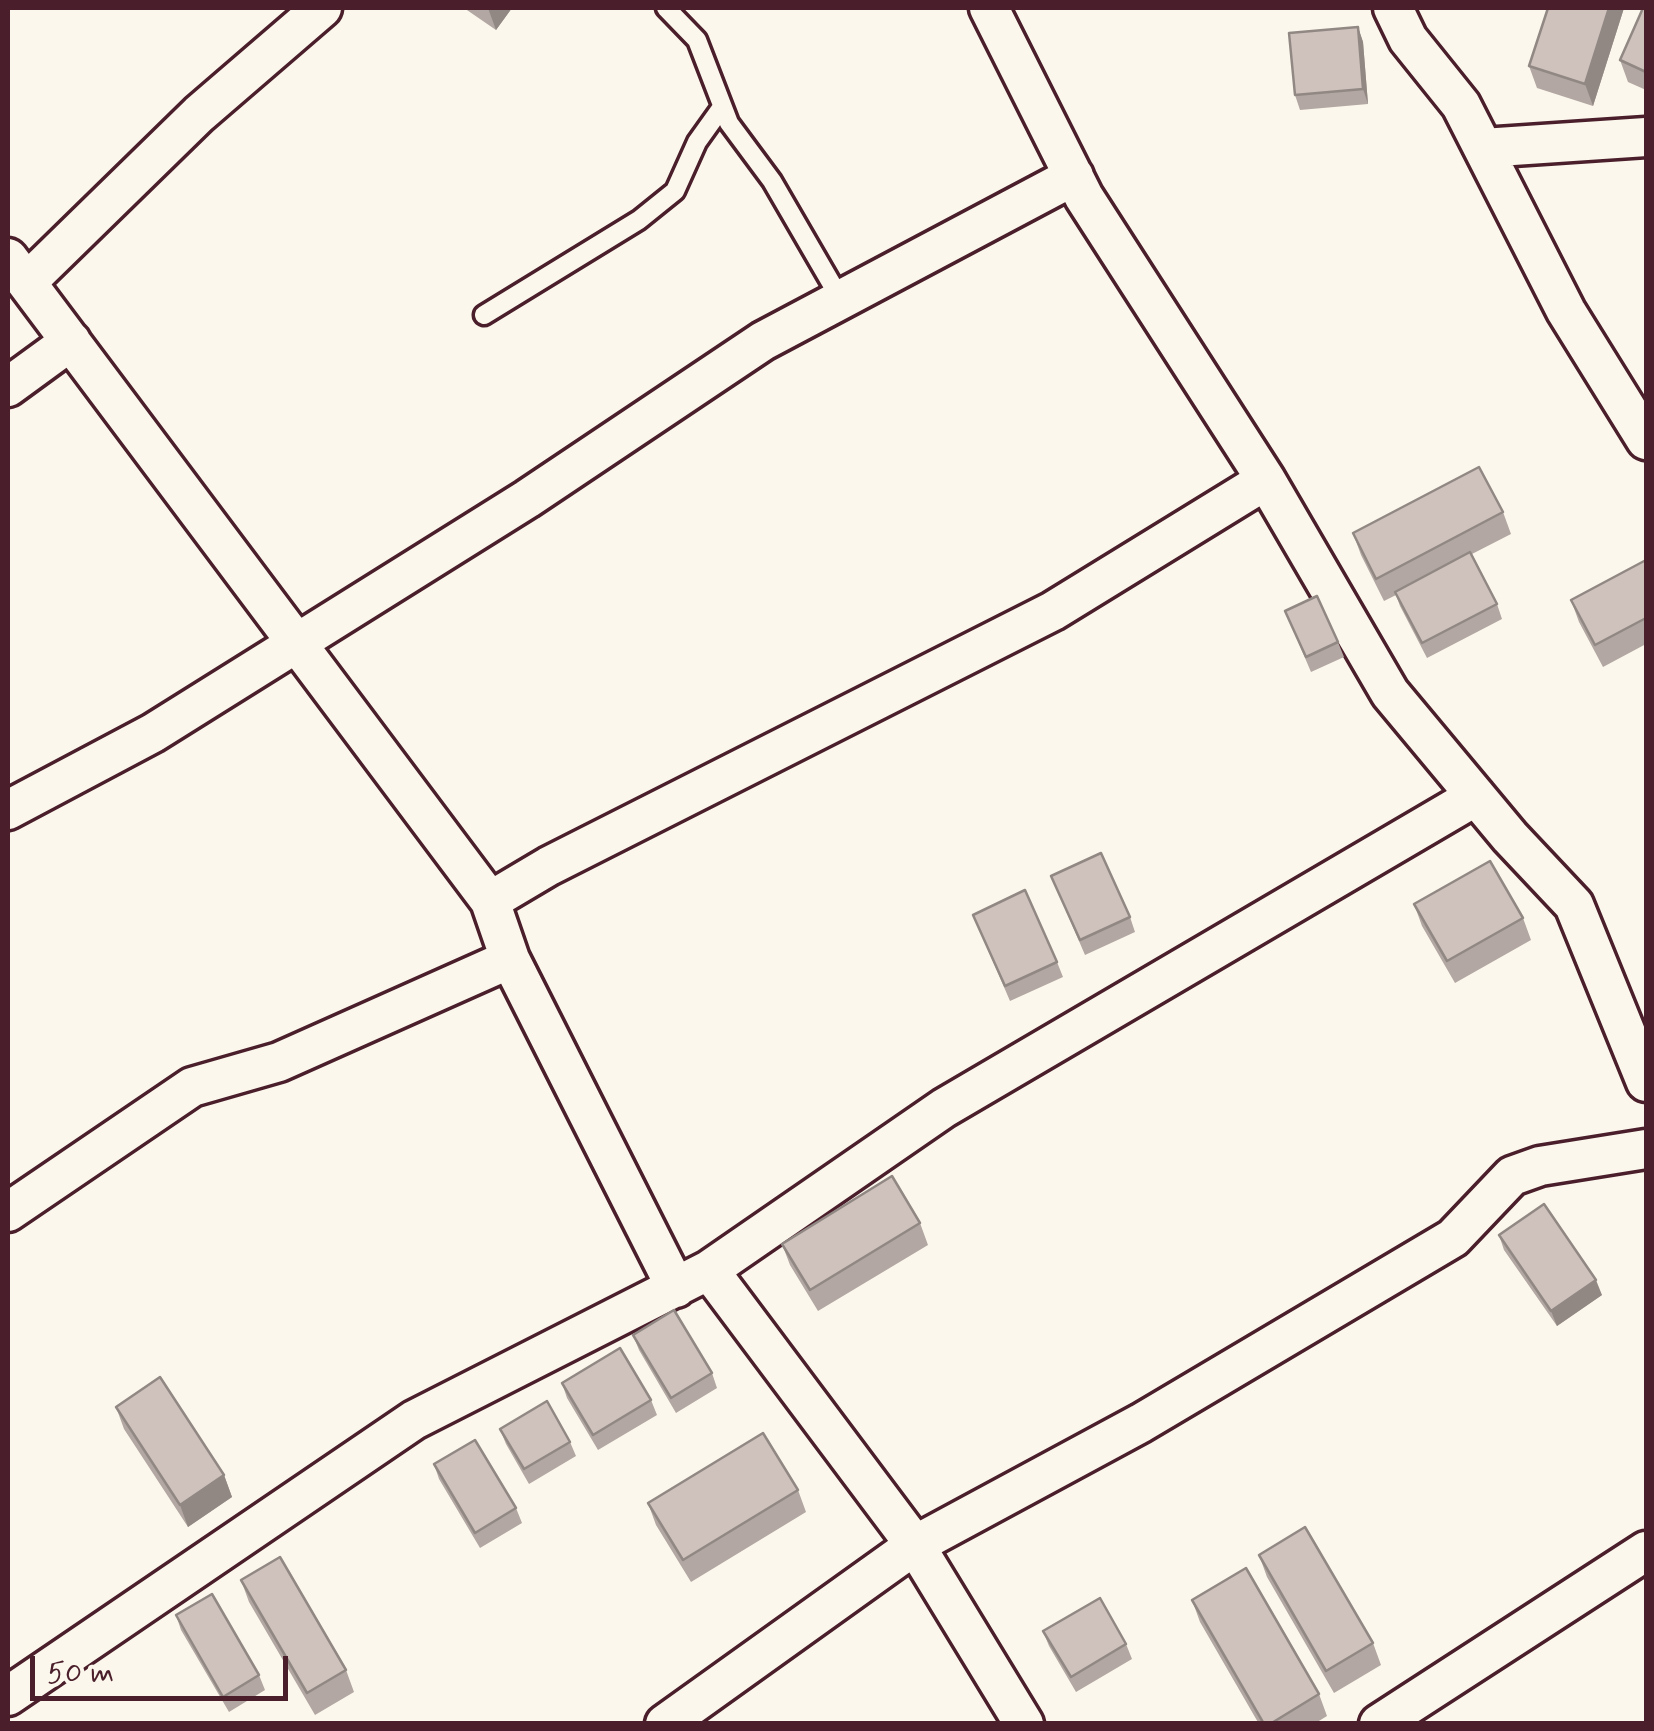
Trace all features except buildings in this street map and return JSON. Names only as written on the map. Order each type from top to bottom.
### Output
[{"type":"street","points":[[322,8],[17,270],[490,901],[510,960],[676,1288]]},
{"type":"street","points":[[989,8],[1074,176],[1266,480],[1390,692],[1476,796],[1574,904],[1646,1082]]},
{"type":"street","points":[[1393,8],[1408,39],[1461,104],[1566,311],[1646,440]]},
{"type":"street","points":[[1484,148],[1646,137]]},
{"type":"street","points":[[8,810],[153,733],[297,639],[527,499],[762,342],[1074,176]]},
{"type":"street","points":[[8,387],[71,341]]},
{"type":"street","points":[[490,901],[549,866],[1052,611],[1266,480]]},
{"type":"street","points":[[8,1696],[414,1420],[710,1270],[944,1108],[1476,796]]},
{"type":"street","points":[[8,1212],[192,1086],[279,1062],[510,960]]},
{"type":"street","points":[[665,1724],[915,1544],[1142,1424],[1452,1238],[1512,1176],[1540,1166],[1646,1149]]},
{"type":"street","points":[[710,1270],[915,1544],[1024,1724]]},
{"type":"street","points":[[1379,1724],[1646,1551]]},
{"type":"lane","points":[[666,8],[697,40],[722,108],[772,181],[841,300]]},
{"type":"lane","points":[[484,315],[640,220],[676,191],[697,142],[722,108]]}]
